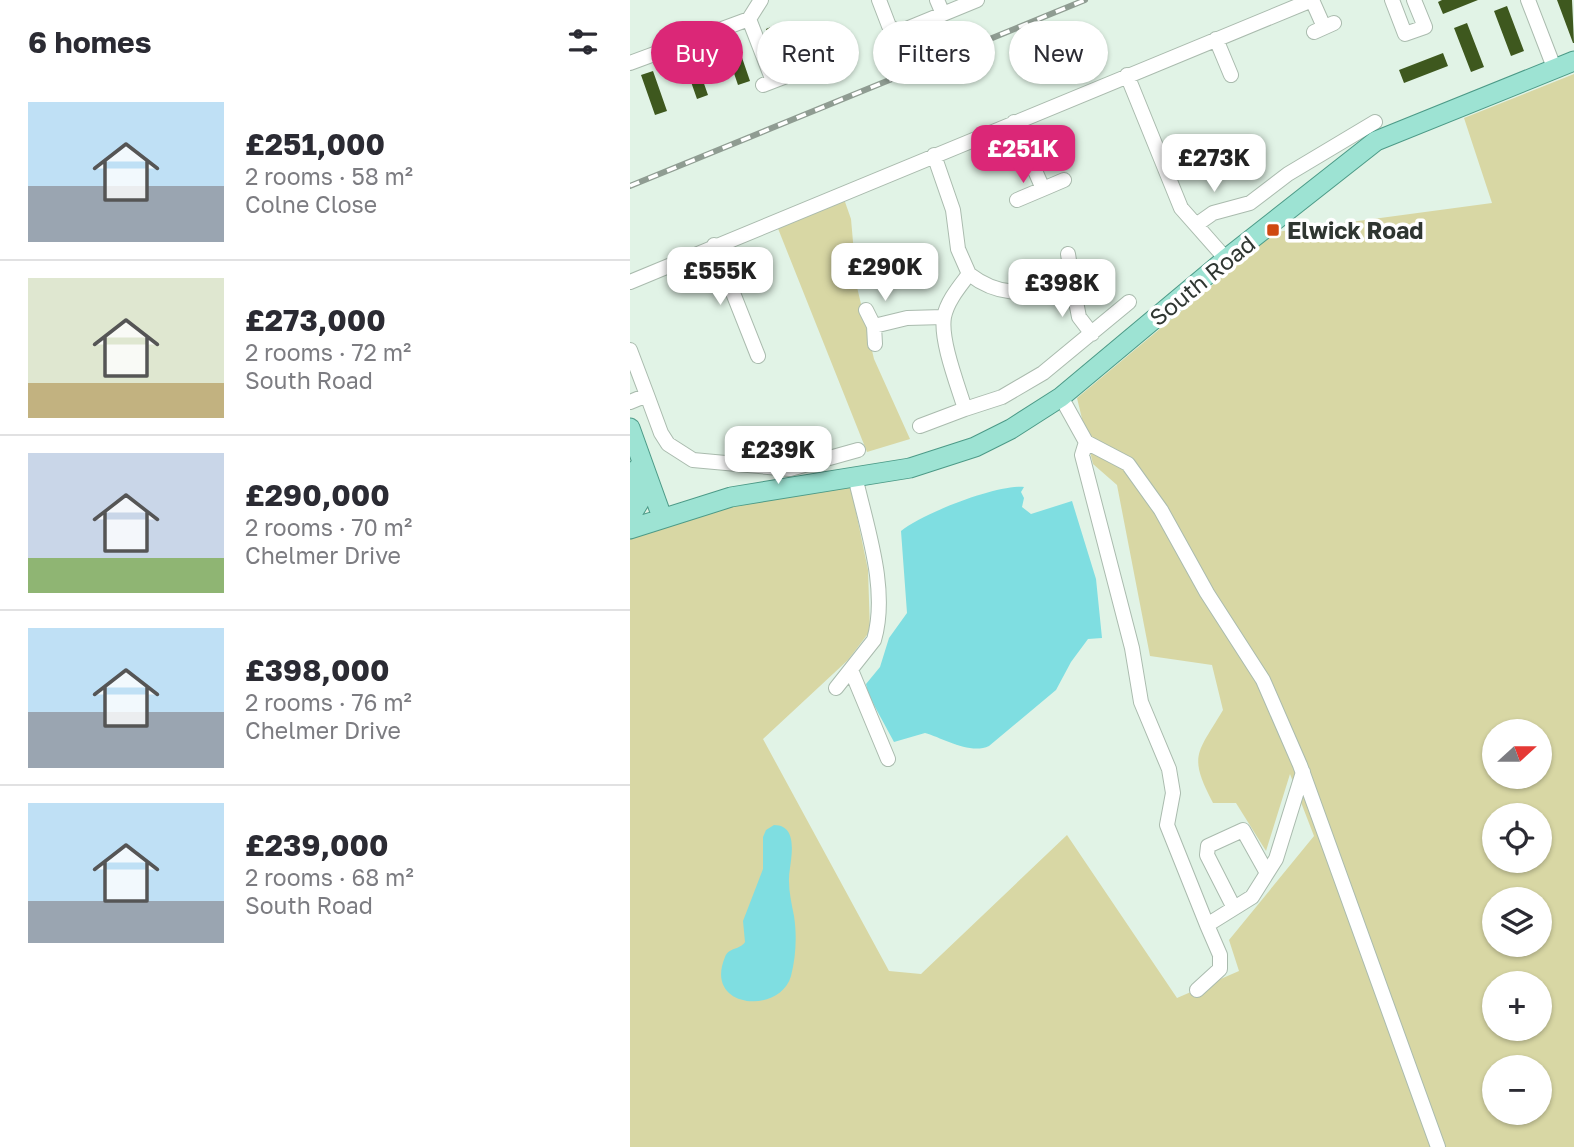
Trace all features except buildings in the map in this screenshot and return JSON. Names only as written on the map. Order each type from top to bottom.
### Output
[{"type":"main road","name":"South Road","points":[[630,529],[731,496],[910,468],[975,447],[1011,429],[1061,397],[1226,259],[1376,141],[1574,61]]},
{"type":"main road","points":[[632,433],[662,517]]},
{"type":"main road","points":[[630,517],[639,502],[640,484],[632,433]]},
{"type":"street","points":[[630,63],[749,19],[761,0]]},
{"type":"street","points":[[879,0],[889,26],[896,31],[940,7],[977,0]]},
{"type":"street","points":[[630,282],[1312,0],[1324,27]]},
{"type":"street","points":[[1392,0],[1405,34],[1425,27],[1414,0]]},
{"type":"street","points":[[1528,0],[1555,70]]},
{"type":"street","points":[[749,19],[757,46]]},
{"type":"street","points":[[1216,39],[1231,75]]},
{"type":"street","points":[[1127,75],[1181,208],[1226,259]]},
{"type":"street","points":[[1014,122],[1043,189]]},
{"type":"street","name":"South Road","points":[[1196,225],[1213,213],[1250,203],[1288,174],[1375,122]]},
{"type":"street","points":[[934,155],[953,210],[958,249],[970,274],[983,285],[1015,293],[1073,286]]},
{"type":"street","points":[[1017,200],[1065,180]]},
{"type":"street","points":[[714,245],[758,356]]},
{"type":"street","points":[[1068,254],[1079,317],[1091,334]]},
{"type":"street","points":[[965,409],[950,363],[944,317],[952,298],[970,274]]},
{"type":"street","points":[[920,426],[1002,397],[1043,373],[1129,302]]},
{"type":"street","points":[[866,310],[874,326],[875,344]]},
{"type":"street","points":[[874,326],[907,318],[944,317]]},
{"type":"street","points":[[630,350],[661,433],[668,444],[693,460],[790,469],[858,450]]},
{"type":"street","points":[[630,402],[647,395]]},
{"type":"street","points":[[1061,397],[1086,442],[1128,464],[1161,510],[1207,593],[1263,680],[1303,772],[1438,1147]]},
{"type":"street","points":[[1086,442],[1082,455],[1132,648],[1141,702],[1169,769],[1173,793],[1167,825],[1220,955],[1220,969],[1197,990]]},
{"type":"street","points":[[836,688],[874,640],[878,611],[874,568],[855,476]]},
{"type":"street","points":[[851,670],[888,760]]},
{"type":"street","points":[[1208,925],[1252,897],[1276,859],[1303,772]]},
{"type":"street","points":[[1234,908],[1207,855],[1208,846],[1243,830],[1267,873]]},
{"type":"green space","points":[[1574,74],[1574,1147],[630,1147],[630,534],[737,502],[850,483],[868,570],[870,631],[848,660],[763,739],[889,971],[921,974],[1067,835],[1177,998],[1239,971],[1229,940],[1314,836],[1290,774],[1266,851],[1236,803],[1213,803],[1198,764],[1202,746],[1223,710],[1212,665],[1150,656],[1117,485],[1093,464],[1077,398],[1276,232],[1492,203],[1464,118]]},
{"type":"green space","points":[[844,199],[851,219],[857,287],[874,359],[910,439],[867,452],[777,226]]},
{"type":"water","points":[[1012,487],[1024,487],[1021,492],[1024,498],[1022,507],[1031,514],[1072,501],[1096,579],[1102,638],[1088,639],[1071,662],[1056,690],[989,746],[965,747],[925,733],[894,742],[868,694],[866,684],[880,667],[889,638],[907,613],[901,531],[925,517],[979,495]]},
{"type":"water","points":[[774,825],[786,830],[791,841],[789,880],[796,931],[794,961],[791,976],[784,989],[773,997],[746,1001],[733,996],[724,987],[721,974],[727,954],[745,942],[743,921],[763,869],[763,837],[766,830]]},
{"type":"railway","points":[[630,186],[1085,0]]},
{"type":"place","name":"Elwick Road","points":[[1273,230]]}]
